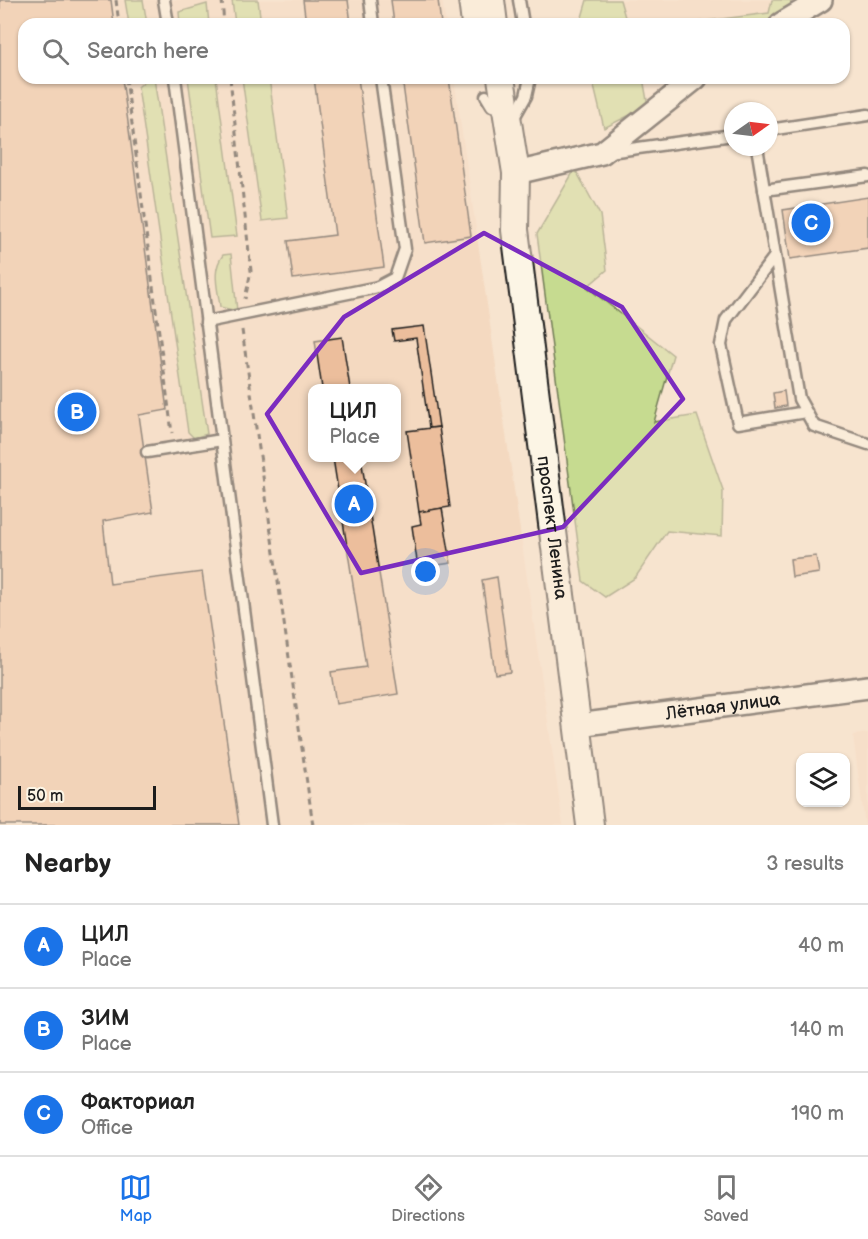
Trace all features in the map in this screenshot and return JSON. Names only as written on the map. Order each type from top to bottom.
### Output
[{"type":"street","points":[[472,0],[474,18]]},
{"type":"street","points":[[491,0],[493,18]]},
{"type":"street","points":[[791,18],[821,0]]},
{"type":"street","points":[[495,158],[502,167],[516,173],[602,153],[688,84]]},
{"type":"street","name":"проспект Ленина","points":[[501,100],[495,158],[515,230]]},
{"type":"street","name":"проспект Ленина","points":[[501,100],[516,173],[515,230],[590,825]]},
{"type":"street","name":"Лётная улица","points":[[578,725],[868,687]]},
{"type":"lane","points":[[164,0],[167,18]]},
{"type":"lane","points":[[370,0],[372,18]]},
{"type":"lane","points":[[519,0],[522,18]]},
{"type":"lane","points":[[176,84],[272,825]]},
{"type":"lane","points":[[206,322],[378,287],[395,278],[405,249],[382,84]]},
{"type":"lane","points":[[501,100],[526,96],[529,84]]},
{"type":"lane","points":[[778,129],[868,115]]},
{"type":"lane","points":[[602,153],[724,136]]},
{"type":"lane","points":[[758,156],[799,399],[814,426],[868,444]]},
{"type":"lane","points":[[764,189],[868,176]]},
{"type":"lane","points":[[775,256],[726,320],[721,345],[738,423],[806,412]]},
{"type":"lane","points":[[147,452],[222,440]]},
{"type":"path","points":[[116,0],[118,18]]},
{"type":"path","points":[[222,0],[224,18]]},
{"type":"path","points":[[127,84],[174,448]]},
{"type":"path","points":[[231,84],[251,271],[241,316],[313,825]]},
{"type":"highlighted area","points":[[484,233],[622,307],[683,399],[563,527],[361,573],[267,414],[344,317]]},
{"type":"shaded area","points":[[0,0],[442,0],[445,18],[18,18],[18,84],[455,84],[563,825],[0,825]]},
{"type":"shaded area","points":[[608,0],[774,0],[776,13],[748,18],[610,18]]},
{"type":"shaded area","points":[[868,733],[868,825],[865,825],[853,735]]},
{"type":"green space","points":[[125,0],[143,0],[146,18],[128,18]]},
{"type":"green space","points":[[232,0],[258,0],[260,18],[234,18]]},
{"type":"green space","points":[[587,0],[620,0],[625,18],[582,18]]},
{"type":"green space","points":[[772,0],[791,0],[790,14],[783,18],[729,18],[769,13]]},
{"type":"green space","points":[[207,4],[208,18],[180,18],[179,12]]},
{"type":"green space","points":[[141,84],[155,84],[207,434],[194,438],[188,432],[138,87]]},
{"type":"green space","points":[[189,84],[217,84],[237,236],[210,238]]},
{"type":"green space","points":[[243,84],[270,84],[288,218],[262,221]]},
{"type":"green space","points":[[593,84],[644,84],[648,106],[604,128]]},
{"type":"green space","points":[[575,169],[600,215],[607,270],[587,287],[673,355],[654,422],[697,415],[723,490],[722,536],[667,531],[635,578],[605,597],[583,581],[537,234]]},
{"type":"green space","points":[[231,254],[237,311],[220,307],[217,286],[216,273],[219,261],[223,255]]},
{"type":"building","points":[[0,0],[111,0],[113,18],[18,18],[18,84],[123,84],[167,410],[139,415],[153,512],[103,521],[110,584],[202,572],[239,825],[0,825]]},
{"type":"building","points":[[303,0],[348,0],[350,18],[305,18]]},
{"type":"building","points":[[391,0],[438,0],[440,18],[393,18]]},
{"type":"building","points":[[315,84],[359,84],[384,267],[293,279],[288,241],[335,235]]},
{"type":"building","points":[[403,84],[450,84],[471,236],[425,243]]},
{"type":"building","points":[[868,197],[868,248],[790,259],[783,210]]},
{"type":"building","points":[[424,326],[439,427],[429,428],[416,338],[394,341],[392,330]]},
{"type":"building","points":[[342,337],[349,384],[321,384],[315,341]]},
{"type":"building","points":[[784,391],[786,406],[775,408],[773,393]]},
{"type":"building","points":[[439,427],[450,507],[419,512],[407,431]]},
{"type":"building","points":[[334,462],[362,462],[398,694],[336,704],[331,672],[366,667]]},
{"type":"building","points":[[442,508],[451,563],[418,568],[412,526],[421,524],[419,512]]},
{"type":"building","points":[[816,556],[819,573],[792,577],[790,559]]},
{"type":"building","points":[[497,577],[510,672],[495,674],[482,580]]},
{"type":"place","name":"Факториал","points":[[811,223]]},
{"type":"place","name":"ЗИМ","points":[[77,412]]},
{"type":"place","name":"ЦИЛ","points":[[354,504]]}]
